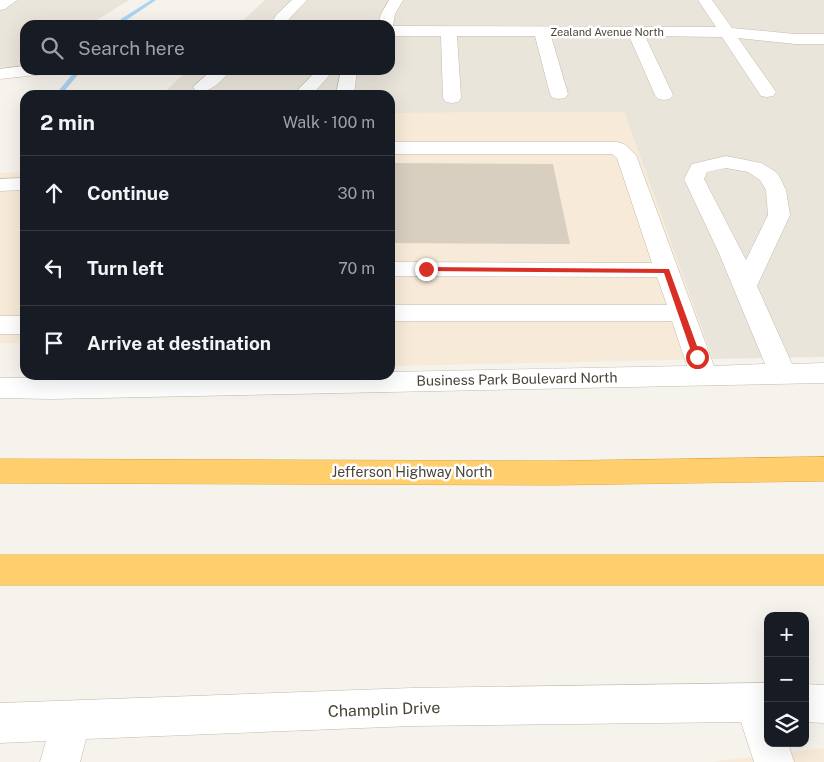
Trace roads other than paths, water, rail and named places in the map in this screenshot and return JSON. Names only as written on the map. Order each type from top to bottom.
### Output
[{"type":"highway","name":"Jefferson Highway North","points":[[0,471],[553,473],[824,469]]},
{"type":"highway","points":[[0,570],[824,570]]},
{"type":"street","points":[[0,6],[10,0]]},
{"type":"street","points":[[280,20],[300,0]]},
{"type":"street","points":[[387,20],[396,0]]},
{"type":"street","points":[[705,0],[726,32],[732,37],[767,92]]},
{"type":"street","name":"Zealand Avenue North","points":[[395,31],[726,32],[795,39],[824,39]]},
{"type":"street","points":[[448,32],[452,98]]},
{"type":"street","points":[[542,32],[559,94]]},
{"type":"street","points":[[635,32],[664,94]]},
{"type":"street","points":[[0,74],[20,72]]},
{"type":"street","points":[[202,86],[216,75]]},
{"type":"street","points":[[307,90],[321,75]]},
{"type":"street","points":[[346,90],[348,75]]},
{"type":"street","points":[[395,148],[617,148],[626,155],[704,375]]},
{"type":"street","points":[[745,286],[779,215],[776,190],[769,176],[754,167],[726,162],[699,168],[694,179],[716,219],[745,286],[784,374]]},
{"type":"street","points":[[0,185],[20,184]]},
{"type":"street","points":[[395,269],[667,270]]},
{"type":"street","points":[[536,270],[542,313]]},
{"type":"street","points":[[395,314],[682,312]]},
{"type":"street","points":[[0,325],[20,325]]},
{"type":"street","name":"Business Park Boulevard North","points":[[395,378],[824,373]]},
{"type":"street","name":"Business Park Boulevard North","points":[[0,388],[227,380]]},
{"type":"street","points":[[761,702],[774,762]]},
{"type":"street","name":"Champlin Drive","points":[[0,723],[412,707],[761,702]]},
{"type":"street","points":[[809,703],[824,704]]},
{"type":"street","points":[[60,762],[71,721]]},
{"type":"waterway","points":[[123,20],[154,0]]},
{"type":"waterway","points":[[62,90],[75,75]]}]
